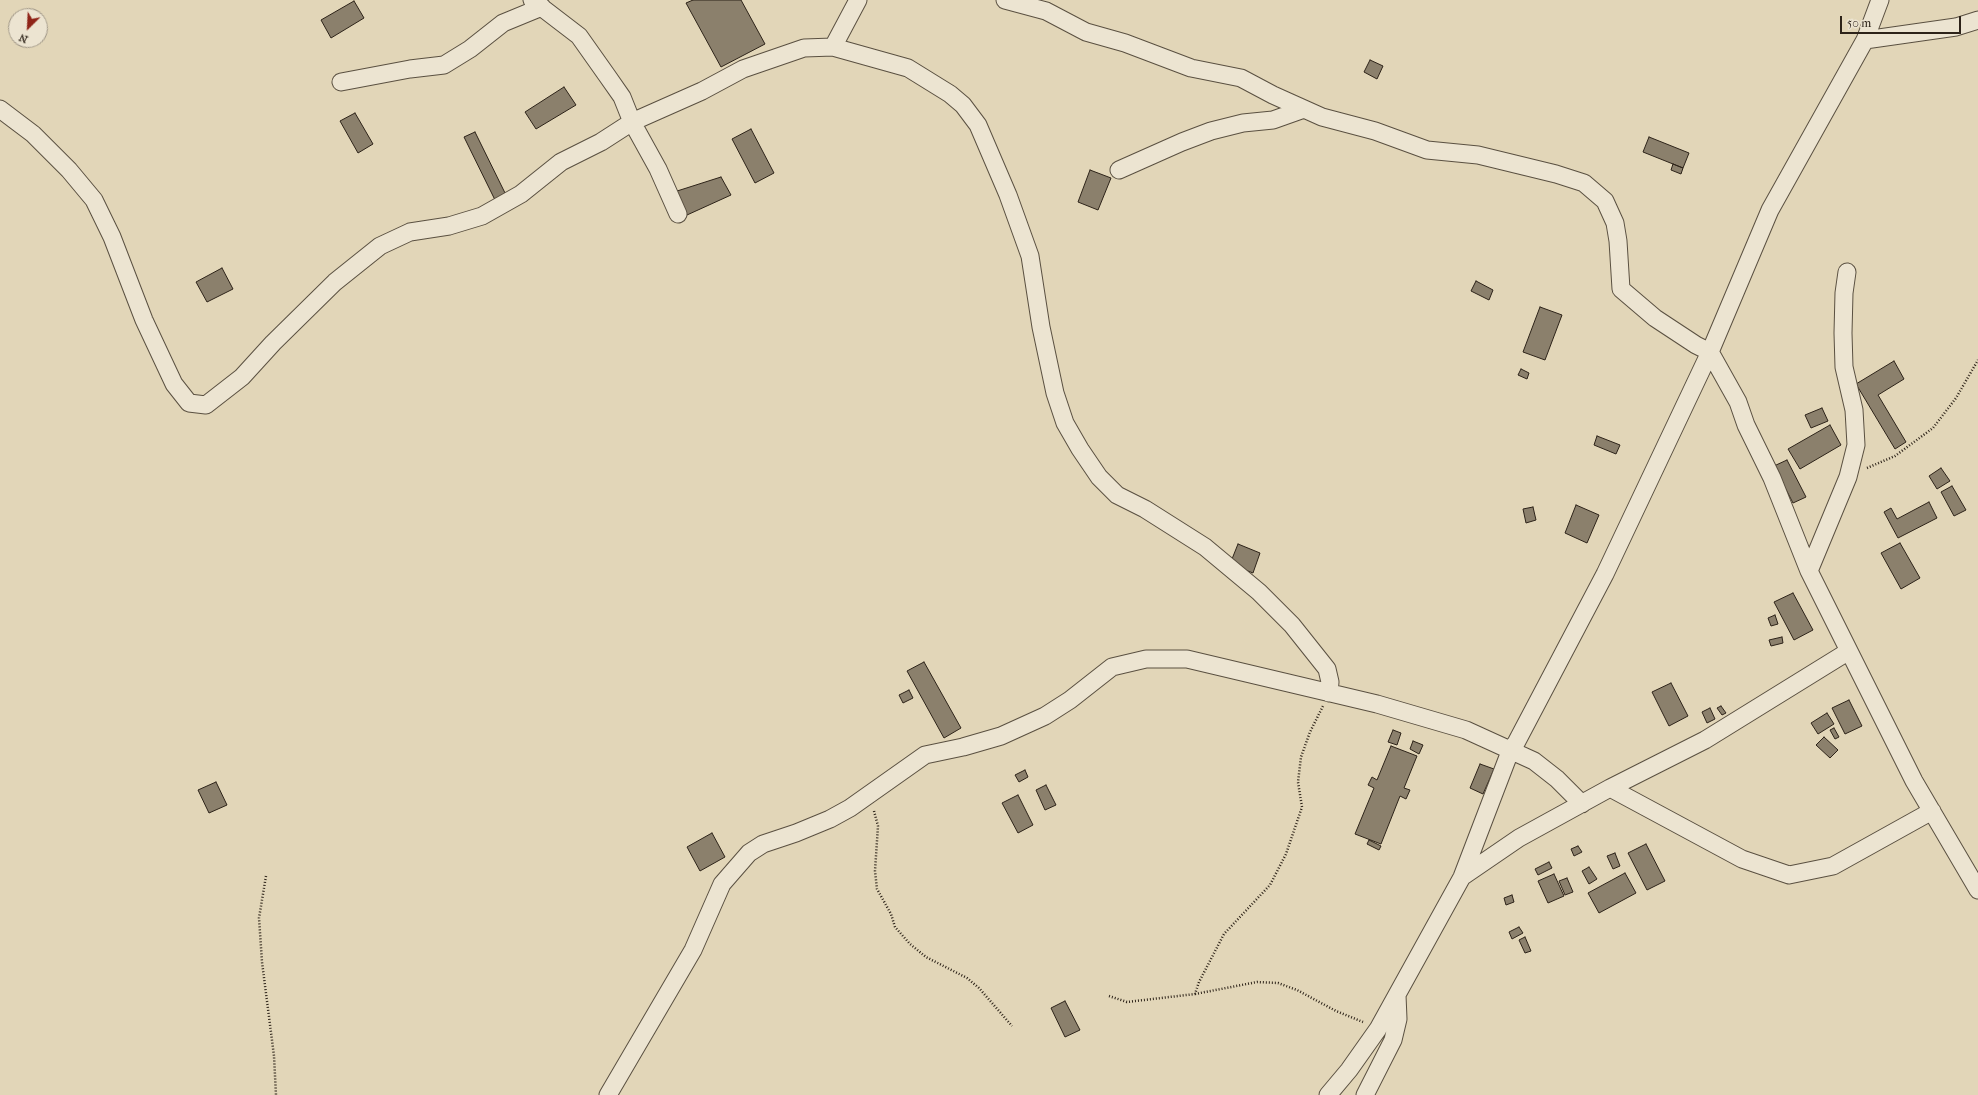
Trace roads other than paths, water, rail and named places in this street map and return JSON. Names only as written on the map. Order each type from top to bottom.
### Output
[{"type":"street","points":[[833,47],[858,0]]},
{"type":"street","points":[[1005,0],[1046,11],[1086,32],[1125,43],[1191,68],[1241,78],[1304,109],[1344,124],[1376,131],[1427,150],[1478,155],[1556,174],[1584,183],[1605,201],[1614,223],[1618,241],[1621,289],[1655,318],[1696,345],[1710,352],[1738,402],[1746,424],[1772,478],[1809,571],[1914,781],[1978,890]]},
{"type":"street","points":[[1328,1095],[1349,1070],[1378,1029],[1462,877],[1511,749],[1516,743],[1605,574],[1710,352],[1770,210],[1865,40],[1880,0]]},
{"type":"street","points":[[341,82],[410,69],[444,65],[470,49],[503,23],[537,4],[579,36],[622,97],[632,122],[658,169],[678,214]]},
{"type":"street","points":[[1865,40],[1956,27],[1978,20]]},
{"type":"street","points":[[0,109],[33,134],[69,170],[94,200],[112,237],[144,320],[174,384],[190,403],[206,406],[242,377],[273,343],[334,282],[380,246],[410,232],[449,226],[482,216],[521,194],[561,162],[601,142],[632,122],[702,90],[743,69],[804,48],[833,47],[908,68],[950,94],[971,115],[978,125],[1008,194],[1030,256],[1041,327],[1055,393],[1065,422],[1099,478],[1117,495],[1145,509],[1205,547],[1259,592],[1292,625],[1327,669],[1330,682],[1329,693]]},
{"type":"street","points":[[1118,170],[1211,131],[1243,123],[1273,120],[1304,109]]},
{"type":"street","points":[[1809,571],[1848,476],[1856,444],[1854,410],[1844,367],[1844,293],[1847,272]]},
{"type":"street","points":[[1462,877],[1519,838],[1610,788],[1705,740],[1849,651]]},
{"type":"street","points":[[608,1095],[693,950],[722,884],[749,853],[763,844],[830,819],[870,795],[924,755],[963,747],[1001,736],[1045,716],[1112,667],[1146,659],[1187,659],[1274,678],[1377,704],[1466,730],[1511,749],[1534,761],[1557,779],[1582,804]]},
{"type":"street","points":[[1610,788],[1742,859],[1789,875],[1833,866],[1932,811]]},
{"type":"street","points":[[1365,1095],[1393,1040],[1398,1019],[1397,993]]}]
